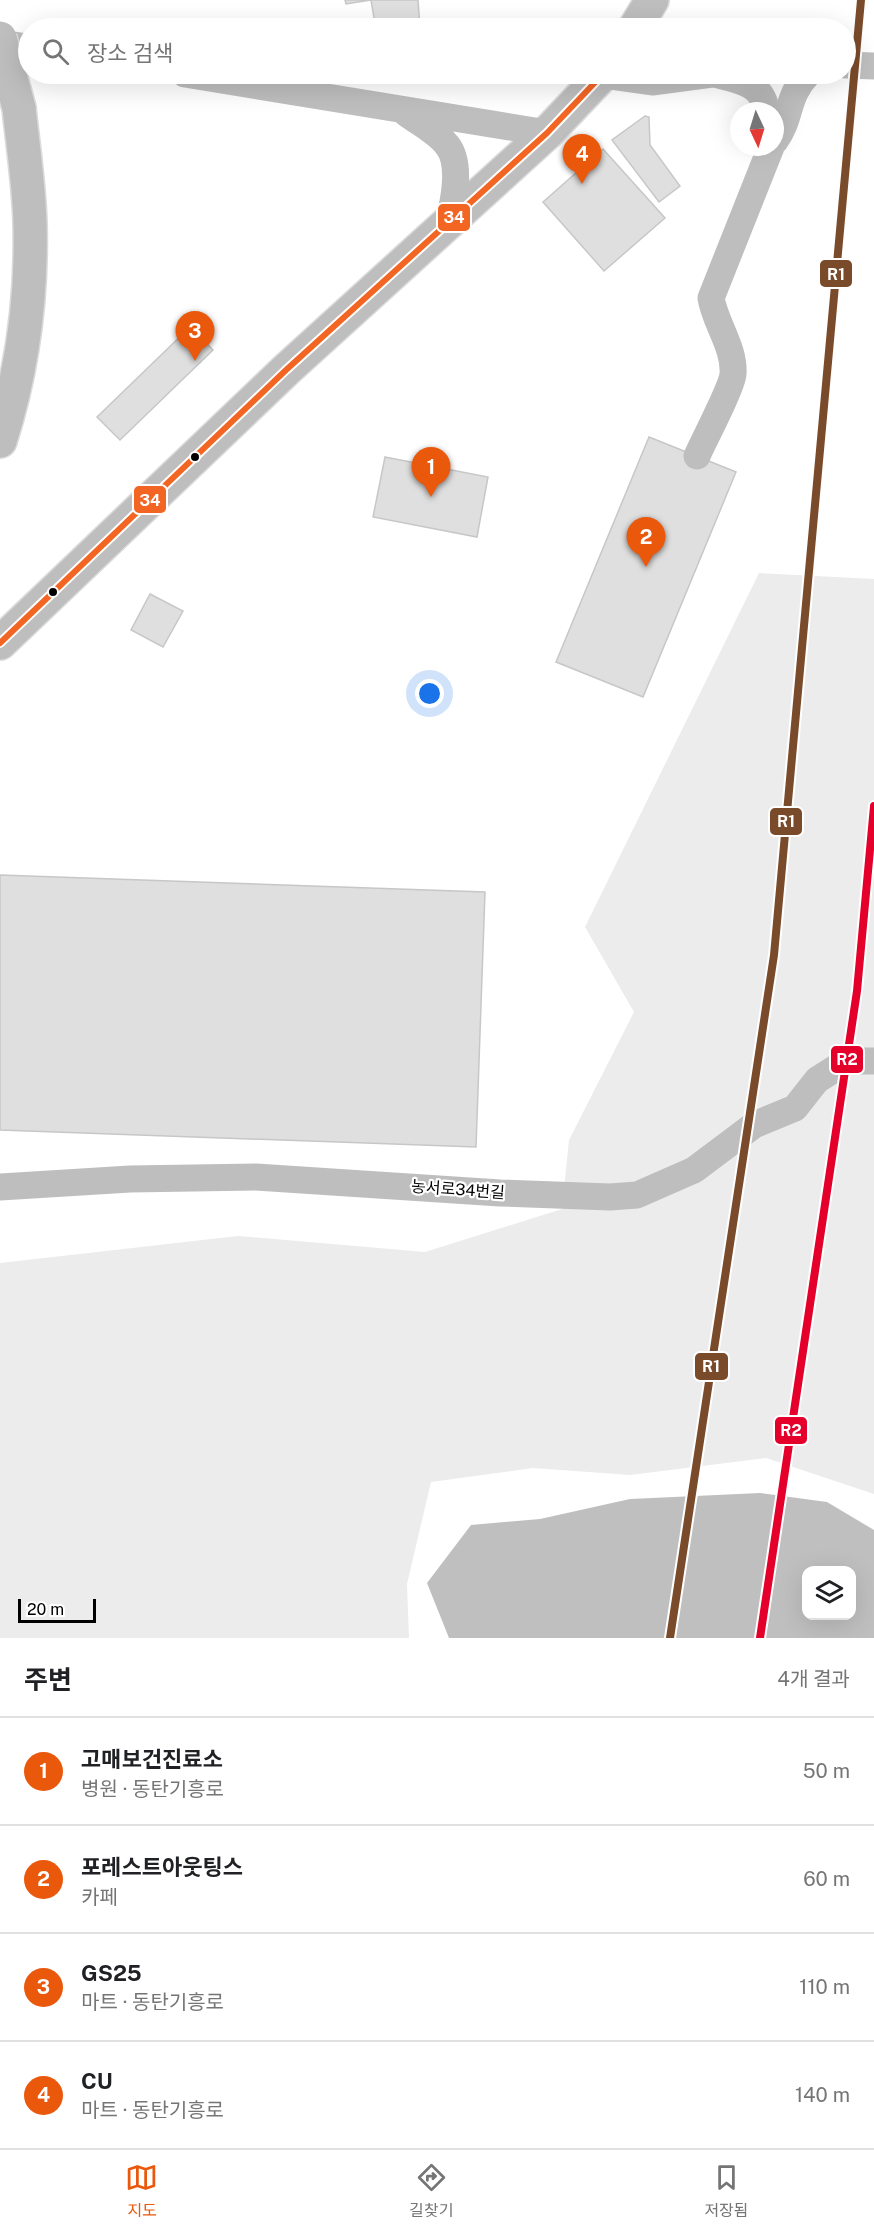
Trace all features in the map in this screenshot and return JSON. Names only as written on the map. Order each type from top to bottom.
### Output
[{"type":"main road","points":[[641,18],[652,0]]},
{"type":"main road","points":[[0,38],[19,108],[30,223],[27,296],[20,361],[0,441]]},
{"type":"main road","points":[[0,644],[286,370],[547,133],[593,84]]},
{"type":"street","points":[[0,43],[18,46]]},
{"type":"street","points":[[856,65],[874,66]]},
{"type":"street","points":[[246,84],[547,133]]},
{"type":"street","points":[[749,84],[766,98],[766,102]]},
{"type":"street","points":[[784,129],[795,87],[798,84]]},
{"type":"street","points":[[400,109],[449,147],[455,173],[455,198],[448,223]]},
{"type":"street","points":[[697,456],[733,375],[728,345],[714,315],[711,298],[767,156]]},
{"type":"street","name":"농서로34번길","points":[[0,1187],[130,1179],[256,1177],[500,1193],[610,1197],[637,1195],[694,1170],[754,1125],[795,1108],[817,1080],[847,1061],[874,1061]]},
{"type":"shaded area","points":[[759,573],[874,579],[874,1494],[766,1458],[630,1475],[533,1468],[431,1482],[407,1584],[409,1638],[0,1638],[0,1263],[238,1236],[425,1252],[562,1209],[569,1140],[634,1012],[585,927]]},
{"type":"shaded area","points":[[760,1493],[827,1502],[874,1530],[874,1638],[449,1638],[427,1583],[471,1525],[540,1519],[630,1499]]},
{"type":"building","points":[[345,0],[371,0],[346,4]]},
{"type":"building","points":[[371,0],[418,0],[419,18],[374,18]]},
{"type":"building","points":[[645,116],[649,117],[650,145],[680,186],[659,202],[612,140]]},
{"type":"building","points":[[603,149],[665,218],[604,271],[543,202]]},
{"type":"building","points":[[190,327],[213,350],[120,440],[97,417]]},
{"type":"building","points":[[649,437],[736,472],[643,697],[556,662]]},
{"type":"building","points":[[385,457],[488,477],[477,537],[373,517]]},
{"type":"building","points":[[150,594],[183,611],[163,647],[131,630]]},
{"type":"building","points":[[0,875],[485,892],[476,1147],[0,1130]]},
{"type":"transit line","name":"R1","points":[[856,55],[861,0]]},
{"type":"transit line","name":"34","points":[[0,643],[286,370],[547,133],[594,84]]},
{"type":"transit line","name":"R1","points":[[670,1638],[774,955],[853,84]]},
{"type":"transit line","name":"R2","points":[[760,1638],[857,991],[874,806]]},
{"type":"place","name":"CU","points":[[582,184]]},
{"type":"place","name":"GS25","points":[[195,361]]},
{"type":"place","name":"고매보건진료소","points":[[431,497]]},
{"type":"place","name":"포레스트아웃팅스","points":[[646,567]]}]
